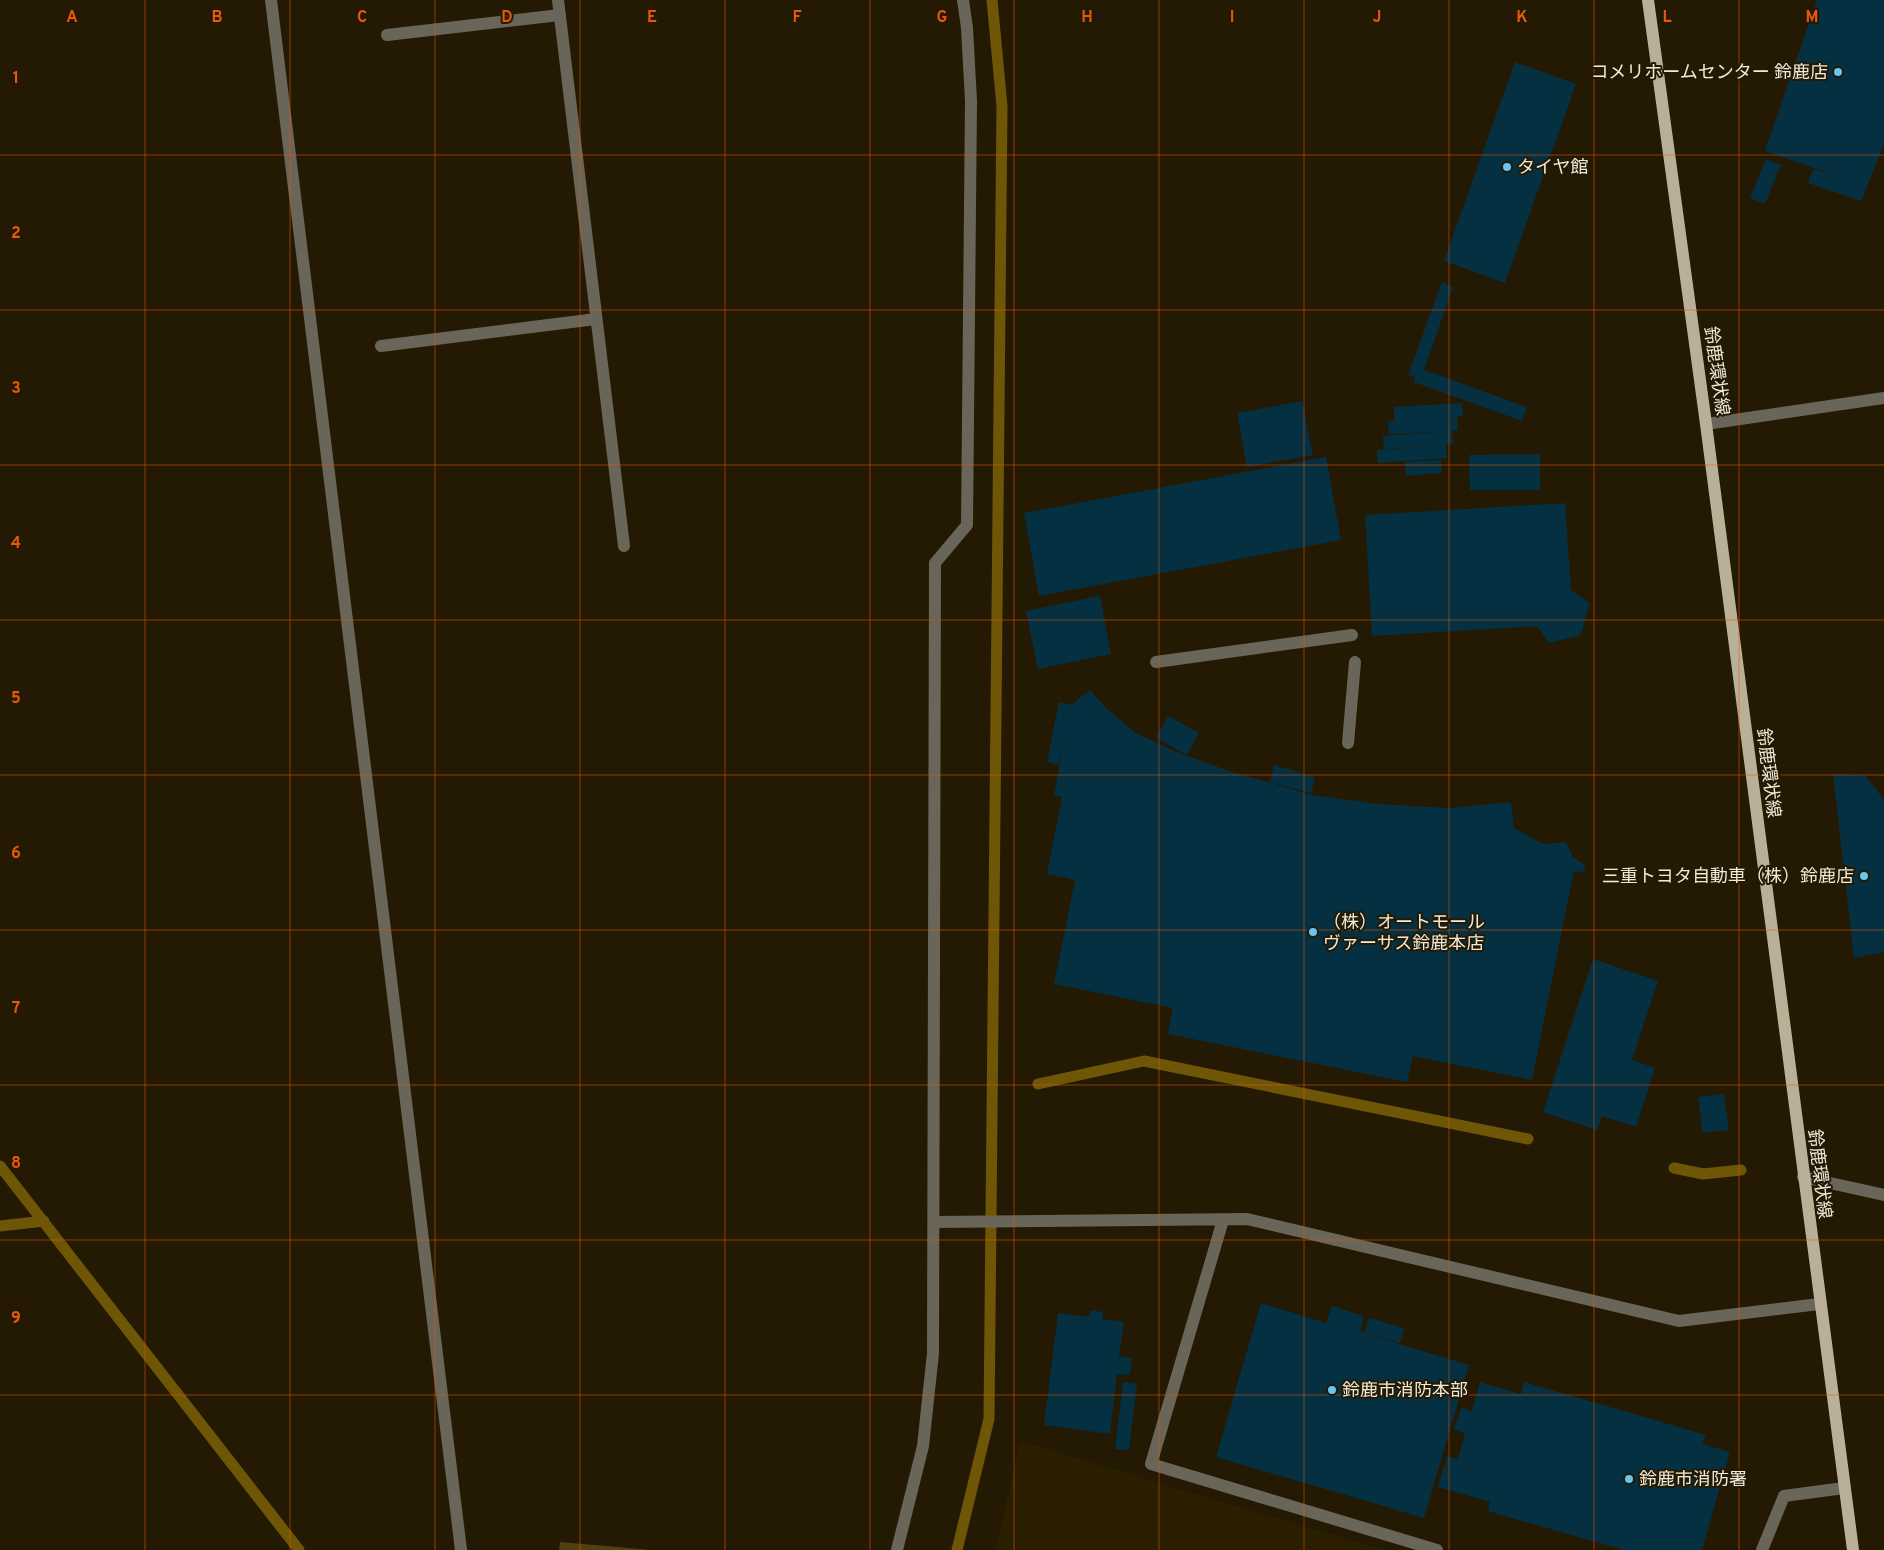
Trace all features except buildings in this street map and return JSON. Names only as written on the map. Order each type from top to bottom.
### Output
[{"type":"main road","name":"鈴鹿環状線","points":[[1648,0],[1706,424],[1819,1304],[1853,1550]]},
{"type":"street","points":[[271,0],[461,1550]]},
{"type":"street","points":[[558,0],[624,546]]},
{"type":"street","points":[[897,1550],[923,1446],[933,1353],[935,563],[967,526],[971,101],[967,28],[963,0]]},
{"type":"street","points":[[386,34],[560,15]]},
{"type":"street","points":[[381,346],[596,318]]},
{"type":"street","points":[[1706,424],[1884,398]]},
{"type":"street","points":[[1156,662],[1352,635]]},
{"type":"street","points":[[1348,743],[1355,662]]},
{"type":"street","points":[[1803,1177],[1884,1195]]},
{"type":"street","points":[[934,1222],[1247,1219],[1679,1321],[1819,1304]]},
{"type":"street","points":[[1223,1220],[1151,1464],[1437,1550]]},
{"type":"street","points":[[1762,1550],[1784,1496],[1844,1488]]},
{"type":"shaded area","points":[[1021,1441],[1188,1492],[1385,1550],[995,1550]]},
{"type":"shaded area","points":[[560,1542],[651,1550],[559,1550]]},
{"type":"waterway","points":[[957,1550],[989,1419],[1002,106],[992,0]]},
{"type":"waterway","points":[[1038,1084],[1144,1061],[1528,1139]]},
{"type":"waterway","points":[[0,1166],[299,1550]]},
{"type":"waterway","points":[[1674,1168],[1703,1174],[1741,1170]]},
{"type":"waterway","points":[[0,1226],[44,1221]]},
{"type":"place","name":"コメリホームセンター 鈴鹿店","points":[[1838,72]]},
{"type":"place","name":"タイヤ館","points":[[1507,167]]},
{"type":"place","name":"三重トヨタ自動車（株）鈴鹿店","points":[[1864,876]]},
{"type":"place","name":"（株）オートモール ヴァーサス鈴鹿本店","points":[[1313,932]]},
{"type":"place","name":"鈴鹿市消防本部","points":[[1332,1390]]},
{"type":"place","name":"鈴鹿市消防署","points":[[1629,1479]]}]
